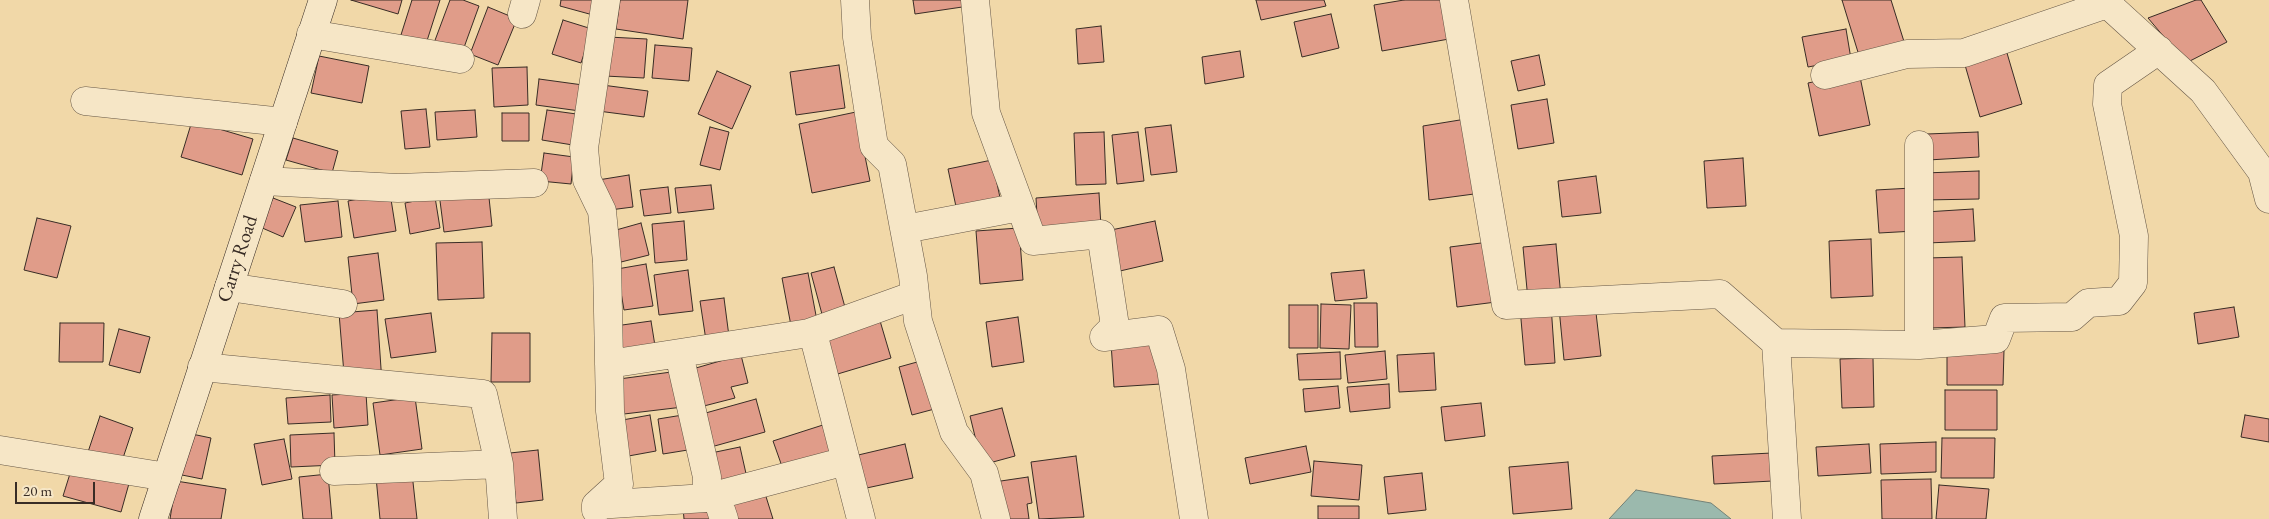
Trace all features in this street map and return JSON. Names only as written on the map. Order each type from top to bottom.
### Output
[{"type":"street","name":"Carry Road","points":[[153,519],[323,0]]},
{"type":"street","points":[[596,512],[619,484],[610,411],[607,262],[602,211],[587,180],[584,148],[606,0]]},
{"type":"street","points":[[855,0],[856,37],[874,146],[892,164],[905,229],[918,321],[954,432],[984,473],[996,519]]},
{"type":"street","points":[[975,0],[986,113],[1033,241],[1101,234],[1115,326],[1104,337],[1159,330],[1170,369],[1194,519]]},
{"type":"street","points":[[1454,0],[1506,305],[1720,294],[1776,343],[1920,345],[1996,339],[2004,318],[2072,317],[2088,303],[2119,300],[2133,283],[2134,236],[2107,104],[2108,85],[2159,50]]},
{"type":"street","points":[[1825,75],[1907,54],[1964,53],[2105,2],[2203,91],[2262,172],[2269,199]]},
{"type":"street","points":[[311,34],[460,59]]},
{"type":"street","points":[[85,101],[283,122]]},
{"type":"street","points":[[1919,145],[1920,345]]},
{"type":"street","points":[[264,181],[398,188],[534,183]]},
{"type":"street","points":[[905,229],[1020,208]]},
{"type":"street","points":[[229,286],[343,304]]},
{"type":"street","points":[[609,364],[809,332],[915,295]]},
{"type":"street","points":[[809,332],[815,341],[861,519]]},
{"type":"street","points":[[1776,343],[1787,519]]},
{"type":"street","points":[[679,354],[716,504]]},
{"type":"street","points":[[202,368],[483,394],[499,464],[503,519]]},
{"type":"street","points":[[0,450],[167,477]]},
{"type":"street","points":[[596,512],[716,504],[846,461]]},
{"type":"street","points":[[334,471],[499,464]]},
{"type":"shaded area","points":[[1636,490],[1711,503],[1731,519],[1609,519]]},
{"type":"building","points":[[351,0],[402,0],[398,14]]},
{"type":"building","points":[[412,0],[440,0],[425,47],[400,38]]},
{"type":"building","points":[[450,0],[463,0],[479,6],[462,53],[434,43]]},
{"type":"building","points":[[561,0],[597,0],[593,15],[560,6]]},
{"type":"building","points":[[620,0],[688,0],[683,39],[616,29]]},
{"type":"building","points":[[913,0],[968,0],[969,6],[915,14]]},
{"type":"building","points":[[1256,0],[1324,0],[1326,6],[1261,20]]},
{"type":"building","points":[[1404,0],[1442,0],[1449,39],[1382,51],[1374,5]]},
{"type":"building","points":[[1842,0],[1891,0],[1906,48],[1861,62]]},
{"type":"building","points":[[2196,0],[2201,0],[2227,42],[2186,63],[2148,18]]},
{"type":"building","points":[[488,7],[517,19],[498,65],[470,54]]},
{"type":"building","points":[[1331,14],[1339,48],[1302,57],[1294,22]]},
{"type":"building","points":[[563,20],[592,29],[581,63],[552,54]]},
{"type":"building","points":[[1101,26],[1104,62],[1078,64],[1076,29]]},
{"type":"building","points":[[1846,29],[1851,59],[1808,67],[1802,37]]},
{"type":"building","points":[[608,37],[647,39],[644,78],[605,76]]},
{"type":"building","points":[[655,45],[692,48],[689,81],[652,78]]},
{"type":"building","points":[[1240,51],[1244,77],[1205,84],[1202,57]]},
{"type":"building","points":[[2007,53],[2022,104],[1980,117],[1965,65]]},
{"type":"building","points":[[1539,55],[1545,85],[1518,91],[1511,61]]},
{"type":"building","points":[[319,56],[369,66],[362,103],[311,93]]},
{"type":"building","points":[[839,65],[845,108],[796,115],[790,72]]},
{"type":"building","points":[[527,67],[528,105],[494,107],[492,68]]},
{"type":"building","points":[[717,71],[751,86],[732,129],[698,114]]},
{"type":"building","points":[[1859,72],[1870,125],[1819,136],[1808,83]]},
{"type":"building","points":[[539,79],[583,85],[580,111],[536,105]]},
{"type":"building","points":[[602,85],[648,91],[644,117],[598,111]]},
{"type":"building","points":[[1547,99],[1554,143],[1518,149],[1511,105]]},
{"type":"building","points":[[426,109],[430,147],[405,149],[401,111]]},
{"type":"building","points":[[475,110],[477,137],[437,140],[435,112]]},
{"type":"building","points":[[547,110],[584,115],[579,146],[542,140]]},
{"type":"building","points":[[856,112],[870,181],[812,193],[799,124]]},
{"type":"building","points":[[502,113],[529,113],[529,141],[502,141]]},
{"type":"building","points":[[1466,119],[1474,194],[1429,200],[1423,126]]},
{"type":"building","points":[[192,121],[253,139],[242,175],[181,157]]},
{"type":"building","points":[[1171,125],[1177,172],[1151,175],[1145,128]]},
{"type":"building","points":[[710,127],[729,132],[720,170],[700,165]]},
{"type":"building","points":[[1104,132],[1106,184],[1076,185],[1074,133]]},
{"type":"building","points":[[1138,132],[1144,181],[1117,184],[1112,135]]},
{"type":"building","points":[[1978,132],[1979,157],[1928,160],[1927,134]]},
{"type":"building","points":[[293,138],[338,151],[332,173],[286,160]]},
{"type":"building","points":[[544,153],[574,157],[571,184],[540,181]]},
{"type":"building","points":[[1743,158],[1746,206],[1707,208],[1704,161]]},
{"type":"building","points":[[992,160],[1002,207],[958,216],[948,169]]},
{"type":"building","points":[[1979,171],[1979,199],[1924,200],[1924,173]]},
{"type":"building","points":[[629,175],[633,207],[602,211],[598,180]]},
{"type":"building","points":[[1596,176],[1601,213],[1562,217],[1558,181]]},
{"type":"building","points":[[711,185],[714,209],[678,213],[675,188]]},
{"type":"building","points":[[668,187],[671,213],[644,216],[640,190]]},
{"type":"building","points":[[488,188],[492,226],[444,232],[439,193]]},
{"type":"building","points":[[1912,188],[1915,231],[1879,233],[1876,190]]},
{"type":"building","points":[[390,193],[396,231],[354,238],[348,201]]},
{"type":"building","points":[[1099,193],[1101,227],[1038,232],[1036,198]]},
{"type":"building","points":[[435,197],[440,228],[410,234],[405,203]]},
{"type":"building","points":[[273,198],[296,207],[283,237],[260,227]]},
{"type":"building","points":[[338,201],[342,237],[305,242],[300,205]]},
{"type":"building","points":[[1973,209],[1975,241],[1927,243],[1925,212]]},
{"type":"building","points":[[37,218],[71,226],[57,278],[24,270]]},
{"type":"building","points":[[684,221],[687,260],[655,263],[652,224]]},
{"type":"building","points":[[1155,221],[1163,261],[1120,271],[1111,230]]},
{"type":"building","points":[[641,223],[649,255],[617,263],[609,232]]},
{"type":"building","points":[[1019,228],[1023,280],[980,284],[976,231]]},
{"type":"building","points":[[1871,239],[1873,296],[1831,298],[1829,241]]},
{"type":"building","points":[[482,242],[484,298],[438,300],[436,243]]},
{"type":"building","points":[[1489,242],[1496,302],[1457,307],[1450,247]]},
{"type":"building","points":[[1556,244],[1561,297],[1528,300],[1523,247]]},
{"type":"building","points":[[378,253],[384,300],[353,304],[348,257]]},
{"type":"building","points":[[1962,257],[1965,327],[1930,328],[1927,258]]},
{"type":"building","points":[[646,264],[653,306],[624,310],[617,269]]},
{"type":"building","points":[[834,267],[846,311],[823,318],[811,273]]},
{"type":"building","points":[[688,270],[693,311],[659,315],[654,275]]},
{"type":"building","points":[[1364,270],[1367,298],[1335,301],[1331,273]]},
{"type":"building","points":[[808,273],[818,326],[792,331],[782,278]]},
{"type":"building","points":[[724,298],[730,344],[707,347],[700,301]]},
{"type":"building","points":[[1354,303],[1377,303],[1378,347],[1355,347]]},
{"type":"building","points":[[1321,304],[1351,305],[1349,349],[1320,348]]},
{"type":"building","points":[[1595,304],[1601,356],[1564,360],[1559,308]]},
{"type":"building","points":[[1289,305],[1318,305],[1318,348],[1289,348]]},
{"type":"building","points":[[1551,305],[1555,363],[1525,365],[1520,308]]},
{"type":"building","points":[[2234,307],[2239,337],[2198,344],[2194,313]]},
{"type":"building","points":[[377,310],[382,383],[344,374],[339,313]]},
{"type":"building","points":[[431,313],[436,352],[391,358],[385,319]]},
{"type":"building","points":[[878,314],[891,358],[831,376],[818,331]]},
{"type":"building","points":[[1018,317],[1024,362],[992,367],[986,322]]},
{"type":"building","points":[[651,321],[656,352],[620,358],[615,326]]},
{"type":"building","points":[[60,323],[104,323],[103,362],[59,362]]},
{"type":"building","points":[[119,329],[150,337],[140,373],[109,365]]},
{"type":"building","points":[[492,333],[530,333],[530,382],[491,382]]},
{"type":"building","points":[[1158,340],[1161,384],[1114,387],[1111,343]]},
{"type":"building","points":[[1947,349],[2004,350],[2003,385],[1947,385]]},
{"type":"building","points":[[1385,351],[1387,379],[1348,383],[1345,355]]},
{"type":"building","points":[[1340,352],[1341,379],[1299,380],[1297,354]]},
{"type":"building","points":[[1434,353],[1436,390],[1399,392],[1397,355]]},
{"type":"building","points":[[741,355],[748,383],[731,387],[735,398],[700,407],[689,370]]},
{"type":"building","points":[[1873,358],[1874,407],[1842,408],[1840,359]]},
{"type":"building","points":[[928,359],[942,407],[912,415],[899,367]]},
{"type":"building","points":[[679,371],[683,407],[624,414],[619,379]]},
{"type":"building","points":[[1389,384],[1390,408],[1350,412],[1347,387]]},
{"type":"building","points":[[1338,386],[1340,408],[1305,412],[1303,389]]},
{"type":"building","points":[[1945,390],[1997,390],[1997,430],[1945,430]]},
{"type":"building","points":[[366,393],[368,425],[334,428],[332,395]]},
{"type":"building","points":[[330,395],[331,422],[288,424],[286,398]]},
{"type":"building","points":[[415,397],[422,449],[380,455],[373,403]]},
{"type":"building","points":[[756,399],[765,432],[711,447],[702,414]]},
{"type":"building","points":[[1481,403],[1485,436],[1445,441],[1441,407]]},
{"type":"building","points":[[1002,408],[1015,456],[982,465],[970,416]]},
{"type":"building","points":[[689,414],[694,449],[663,454],[658,419]]},
{"type":"building","points":[[650,415],[656,451],[623,457],[617,421]]},
{"type":"building","points":[[2245,415],[2269,419],[2269,442],[2241,437]]},
{"type":"building","points":[[100,416],[133,428],[120,467],[87,455]]},
{"type":"building","points":[[826,424],[836,454],[784,472],[773,441]]},
{"type":"building","points":[[187,433],[211,438],[202,479],[177,474]]},
{"type":"building","points":[[334,433],[335,465],[291,467],[290,435]]},
{"type":"building","points":[[1942,438],[1995,438],[1994,478],[1941,478]]},
{"type":"building","points":[[284,439],[292,479],[262,485],[254,444]]},
{"type":"building","points":[[1936,442],[1936,472],[1881,474],[1880,444]]},
{"type":"building","points":[[905,444],[913,478],[862,489],[854,456]]},
{"type":"building","points":[[1869,444],[1871,473],[1818,476],[1816,447]]},
{"type":"building","points":[[1306,446],[1311,472],[1250,484],[1245,458]]},
{"type":"building","points":[[740,447],[747,478],[718,485],[711,453]]},
{"type":"building","points":[[538,450],[543,500],[516,503],[510,453]]},
{"type":"building","points":[[1772,453],[1773,481],[1714,484],[1712,456]]},
{"type":"building","points":[[1076,456],[1084,517],[1039,519],[1031,462]]},
{"type":"building","points":[[1314,461],[1362,465],[1359,500],[1311,496]]},
{"type":"building","points":[[1568,462],[1572,509],[1513,514],[1509,467]]},
{"type":"building","points":[[73,464],[130,480],[121,512],[63,496]]},
{"type":"building","points":[[412,473],[417,519],[380,519],[376,477]]},
{"type":"building","points":[[1422,473],[1426,510],[1388,514],[1384,477]]},
{"type":"building","points":[[328,474],[332,519],[303,519],[299,477]]},
{"type":"building","points":[[1028,477],[1032,503],[1027,504],[1029,519],[1005,519],[994,482]]},
{"type":"building","points":[[1931,479],[1932,519],[1882,519],[1881,480]]},
{"type":"building","points":[[176,481],[226,489],[221,519],[170,519]]},
{"type":"building","points":[[1939,485],[1989,489],[1986,519],[1936,519]]},
{"type":"building","points":[[763,487],[773,519],[727,519],[722,499]]},
{"type":"building","points":[[715,506],[716,519],[684,519],[683,507]]},
{"type":"building","points":[[1318,506],[1359,506],[1359,519],[1318,519]]}]
